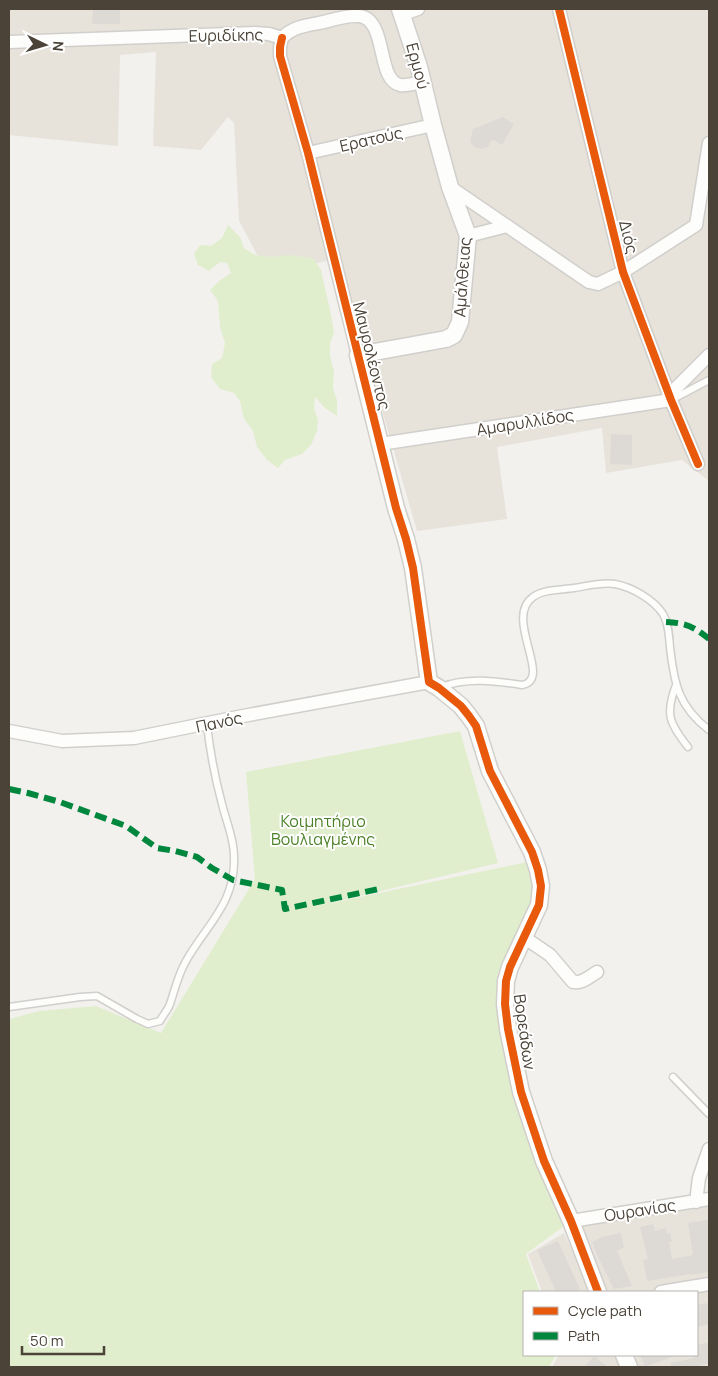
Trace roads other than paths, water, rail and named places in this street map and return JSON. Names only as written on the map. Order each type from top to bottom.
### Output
[{"type":"street","name":"Διός","points":[[559,9],[623,272],[670,397],[698,464]]},
{"type":"street","name":"Ερμού","points":[[407,10],[433,124]]},
{"type":"street","name":"Ευριδίκης","points":[[9,42],[255,33],[269,34],[282,38],[287,32],[297,28],[350,16],[361,16],[369,20],[375,28],[389,75],[394,82],[400,85],[423,82]]},
{"type":"street","name":"Μαυρολέοντος","points":[[282,38],[280,56],[308,153],[396,508],[413,568],[434,685]]},
{"type":"street","name":"Ερατούς","points":[[308,153],[433,124]]},
{"type":"street","name":"Αμάλθειας","points":[[358,355],[446,339],[454,335],[460,322],[468,236],[450,187],[433,124]]},
{"type":"street","points":[[450,187],[589,282],[598,284],[623,272],[696,226],[709,143]]},
{"type":"street","points":[[468,236],[507,226]]},
{"type":"street","points":[[670,397],[709,355]]},
{"type":"street","name":"Αμαρυλλίδος","points":[[380,444],[670,397]]},
{"type":"street","name":"Πανός","points":[[9,731],[62,741],[134,738],[243,716],[434,685]]},
{"type":"street","name":"Βορεάδων","points":[[434,685],[460,706],[476,726],[490,771],[536,862],[540,878],[540,900],[525,938],[510,967],[506,981],[505,1004],[508,1029],[521,1092],[544,1161],[598,1291]]},
{"type":"street","points":[[525,938],[550,955],[573,982],[583,981],[597,972]]},
{"type":"street","points":[[696,1202],[699,1178],[709,1148]]},
{"type":"street","name":"Ουρανίας","points":[[570,1221],[709,1199]]},
{"type":"street","points":[[667,1291],[709,1284]]},
{"type":"lane","points":[[670,397],[709,380]]},
{"type":"lane","points":[[434,685],[484,680],[527,684],[532,681],[534,669],[524,634],[523,619],[526,605],[532,598],[543,592],[601,584],[615,584],[635,591],[650,600],[663,614],[668,628],[676,685],[686,708],[709,730]]},
{"type":"lane","points":[[676,685],[669,712],[674,727],[688,747]]},
{"type":"lane","points":[[9,1007],[97,996],[148,1024],[160,1020],[169,1006],[175,983],[186,961],[213,923],[226,899],[233,880],[234,854],[216,780],[207,724]]},
{"type":"lane","points":[[673,1078],[709,1114]]},
{"type":"park label","name":"Κοιμητήριο Βουλιαγμένης","points":[[323,830]]}]
